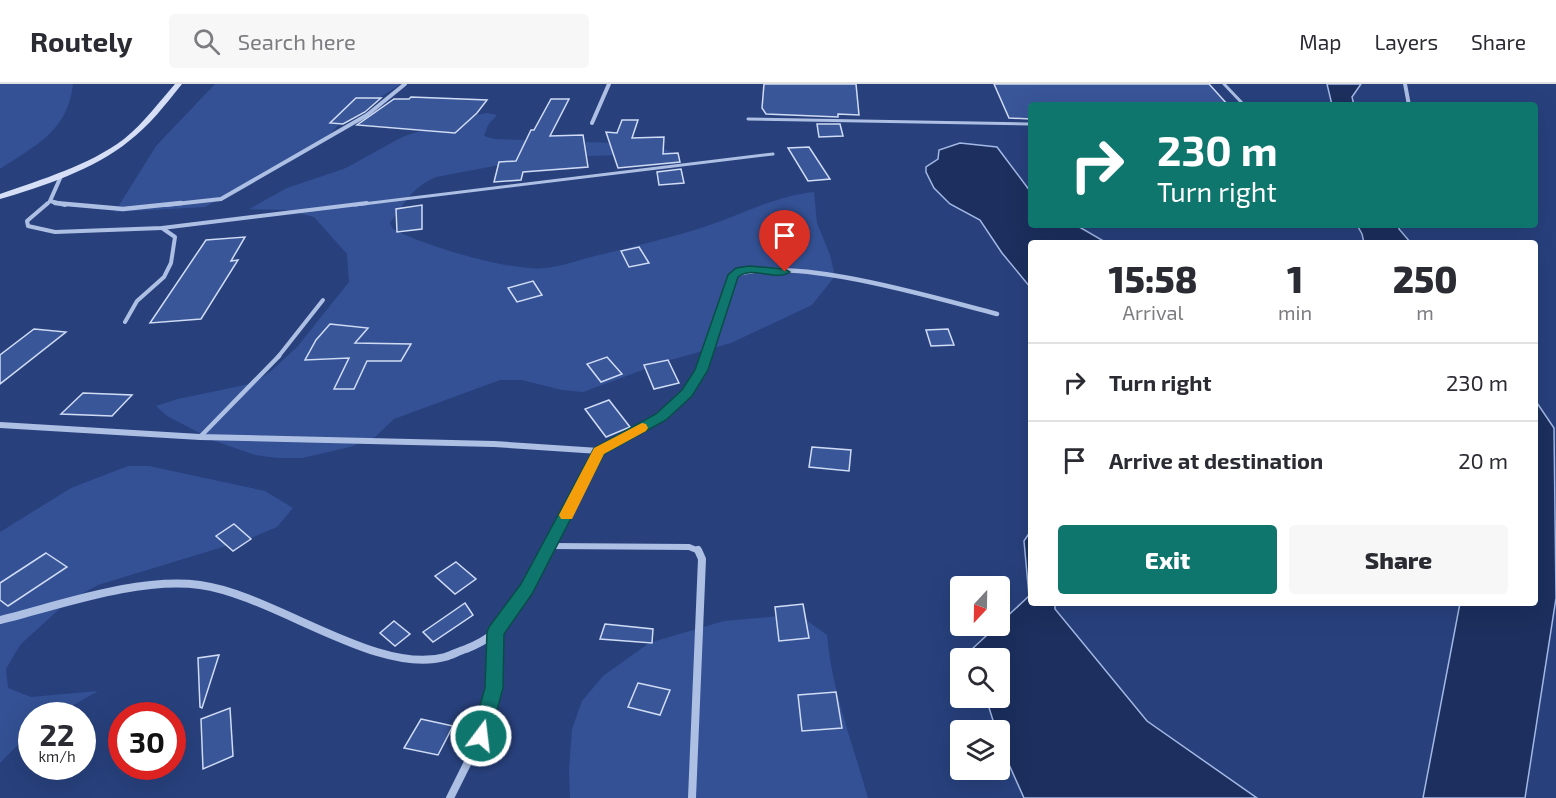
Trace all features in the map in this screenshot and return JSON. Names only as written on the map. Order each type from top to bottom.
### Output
[{"type":"main road","points":[[0,197],[63,173],[128,140],[179,84]]},
{"type":"street","points":[[63,173],[50,201],[71,207],[123,208],[221,199],[367,115],[405,84]]},
{"type":"street","points":[[592,123],[609,84]]},
{"type":"street","points":[[1405,84],[1408,102]]},
{"type":"street","points":[[0,425],[200,437],[494,444],[599,451],[661,417],[687,393],[702,370],[734,275],[739,271],[749,269],[803,273],[878,284],[997,314]]},
{"type":"street","points":[[0,620],[149,585],[200,585],[240,593],[373,652],[413,662],[460,655],[495,632],[527,589],[599,451]]},
{"type":"street","points":[[551,546],[689,547],[698,550],[702,559],[692,798]]},
{"type":"street","points":[[450,798],[481,736],[494,688],[495,632]]},
{"type":"lane","points":[[1224,84],[1241,102]]},
{"type":"lane","points":[[748,119],[1028,123]]},
{"type":"lane","points":[[50,201],[34,213],[27,221],[28,226],[37,230],[64,232],[162,228],[773,154]]},
{"type":"lane","points":[[125,322],[137,301],[164,277],[171,263],[175,237],[162,228]]},
{"type":"lane","points":[[200,437],[287,348],[322,300]]},
{"type":"shaded area","points":[[0,84],[73,84],[65,114],[57,125],[38,144],[0,169]]},
{"type":"shaded area","points":[[215,84],[401,84],[338,125],[328,137],[299,157],[205,207],[115,212],[156,146]]},
{"type":"shaded area","points":[[1327,84],[1361,84],[1352,97],[1353,102],[1331,102]]},
{"type":"shaded area","points":[[487,113],[497,115],[488,125],[484,136],[494,139],[644,144],[663,148],[672,153],[536,158],[436,177],[410,196],[390,223],[393,229],[425,243],[491,262],[546,268],[675,236],[771,202],[814,192],[817,223],[830,255],[835,276],[812,305],[731,343],[667,361],[583,392],[562,390],[522,380],[500,380],[394,419],[375,437],[350,447],[302,458],[255,455],[215,441],[167,416],[156,406],[254,383],[297,347],[349,282],[347,254],[314,217],[286,210],[249,209],[287,188],[346,168],[402,137],[460,118]]},
{"type":"shaded area","points":[[960,143],[997,147],[1028,188],[1028,228],[1081,228],[1102,240],[1028,240],[1028,285],[1002,253],[980,220],[950,204],[934,188],[926,167],[938,159],[939,150]]},
{"type":"shaded area","points":[[1359,228],[1399,228],[1408,240],[1363,240]]},
{"type":"shaded area","points":[[1538,404],[1554,428],[1556,598],[1525,798],[1423,798],[1459,606],[1538,606]]},
{"type":"shaded area","points":[[128,466],[149,466],[265,491],[293,508],[277,527],[249,539],[98,585],[67,602],[20,645],[6,669],[8,688],[31,697],[98,691],[79,702],[18,702],[18,745],[0,763],[0,532],[71,488]]},
{"type":"shaded area","points":[[1028,535],[1028,585],[1024,541]]},
{"type":"shaded area","points":[[1028,597],[1028,606],[1055,606],[1055,609],[1147,721],[1257,798],[1024,798],[1010,767],[1010,720],[993,720],[989,708],[1010,708],[1010,648],[973,648],[986,636],[1010,636],[1010,614]]},
{"type":"shaded area","points":[[781,616],[806,620],[827,635],[838,697],[868,798],[570,798],[569,770],[572,729],[582,701],[603,676],[649,643],[724,621]]},
{"type":"building","points":[[764,84],[856,84],[859,115],[838,114],[838,117],[766,114],[762,108]]},
{"type":"building","points":[[994,84],[1209,84],[1225,102],[1028,102],[1028,119],[1009,118]]},
{"type":"building","points":[[411,97],[487,100],[477,113],[455,133],[357,125],[394,99]]},
{"type":"building","points":[[356,98],[381,98],[365,112],[343,124],[330,123]]},
{"type":"building","points":[[551,99],[569,99],[550,136],[583,135],[588,167],[523,172],[521,180],[494,182],[499,162],[516,161],[531,130],[534,130]]},
{"type":"building","points":[[622,120],[638,120],[632,138],[664,137],[663,154],[678,153],[680,162],[618,168],[606,132],[617,133]]},
{"type":"building","points":[[817,124],[840,124],[843,136],[819,137]]},
{"type":"building","points":[[809,147],[830,179],[808,181],[788,148]]},
{"type":"building","points":[[681,169],[684,183],[659,185],[657,172]]},
{"type":"building","points":[[422,205],[422,229],[397,232],[396,209]]},
{"type":"building","points":[[245,237],[231,261],[238,260],[201,319],[150,323],[206,240]]},
{"type":"building","points":[[639,247],[649,263],[629,267],[621,251]]},
{"type":"building","points":[[533,281],[542,295],[517,302],[508,288]]},
{"type":"building","points":[[330,324],[368,328],[355,343],[411,344],[401,361],[367,361],[354,389],[334,389],[349,358],[305,360],[316,340]]},
{"type":"building","points":[[34,329],[66,332],[0,384],[0,355]]},
{"type":"building","points":[[948,329],[954,345],[931,346],[926,330]]},
{"type":"building","points":[[607,357],[622,374],[601,382],[587,364]]},
{"type":"building","points":[[668,360],[679,383],[654,389],[644,365]]},
{"type":"building","points":[[83,393],[132,395],[112,416],[61,414]]},
{"type":"building","points":[[609,400],[630,427],[606,437],[585,409]]},
{"type":"building","points":[[812,447],[851,450],[849,471],[809,467]]},
{"type":"building","points":[[234,524],[251,539],[233,551],[216,536]]},
{"type":"building","points":[[46,553],[67,567],[8,606],[0,600],[0,583]]},
{"type":"building","points":[[456,562],[476,579],[455,594],[435,576]]},
{"type":"building","points":[[465,603],[473,615],[433,642],[423,632]]},
{"type":"building","points":[[803,604],[809,638],[779,641],[775,607]]},
{"type":"building","points":[[394,621],[410,634],[395,646],[380,633]]},
{"type":"building","points":[[605,624],[653,629],[652,643],[600,639]]},
{"type":"building","points":[[219,655],[202,708],[200,707],[198,658]]},
{"type":"building","points":[[638,683],[670,690],[660,715],[628,707]]},
{"type":"building","points":[[836,692],[842,728],[802,731],[798,695]]},
{"type":"building","points":[[230,708],[233,756],[203,769],[201,719]]},
{"type":"building","points":[[421,719],[453,726],[438,755],[404,748]]},
{"type":"slow traffic","points":[[567,515],[599,451],[642,428]]},
{"type":"route","points":[[481,736],[494,688],[495,632],[527,589],[599,451],[661,417],[687,393],[702,370],[734,275],[739,271],[749,269],[785,272]]}]
